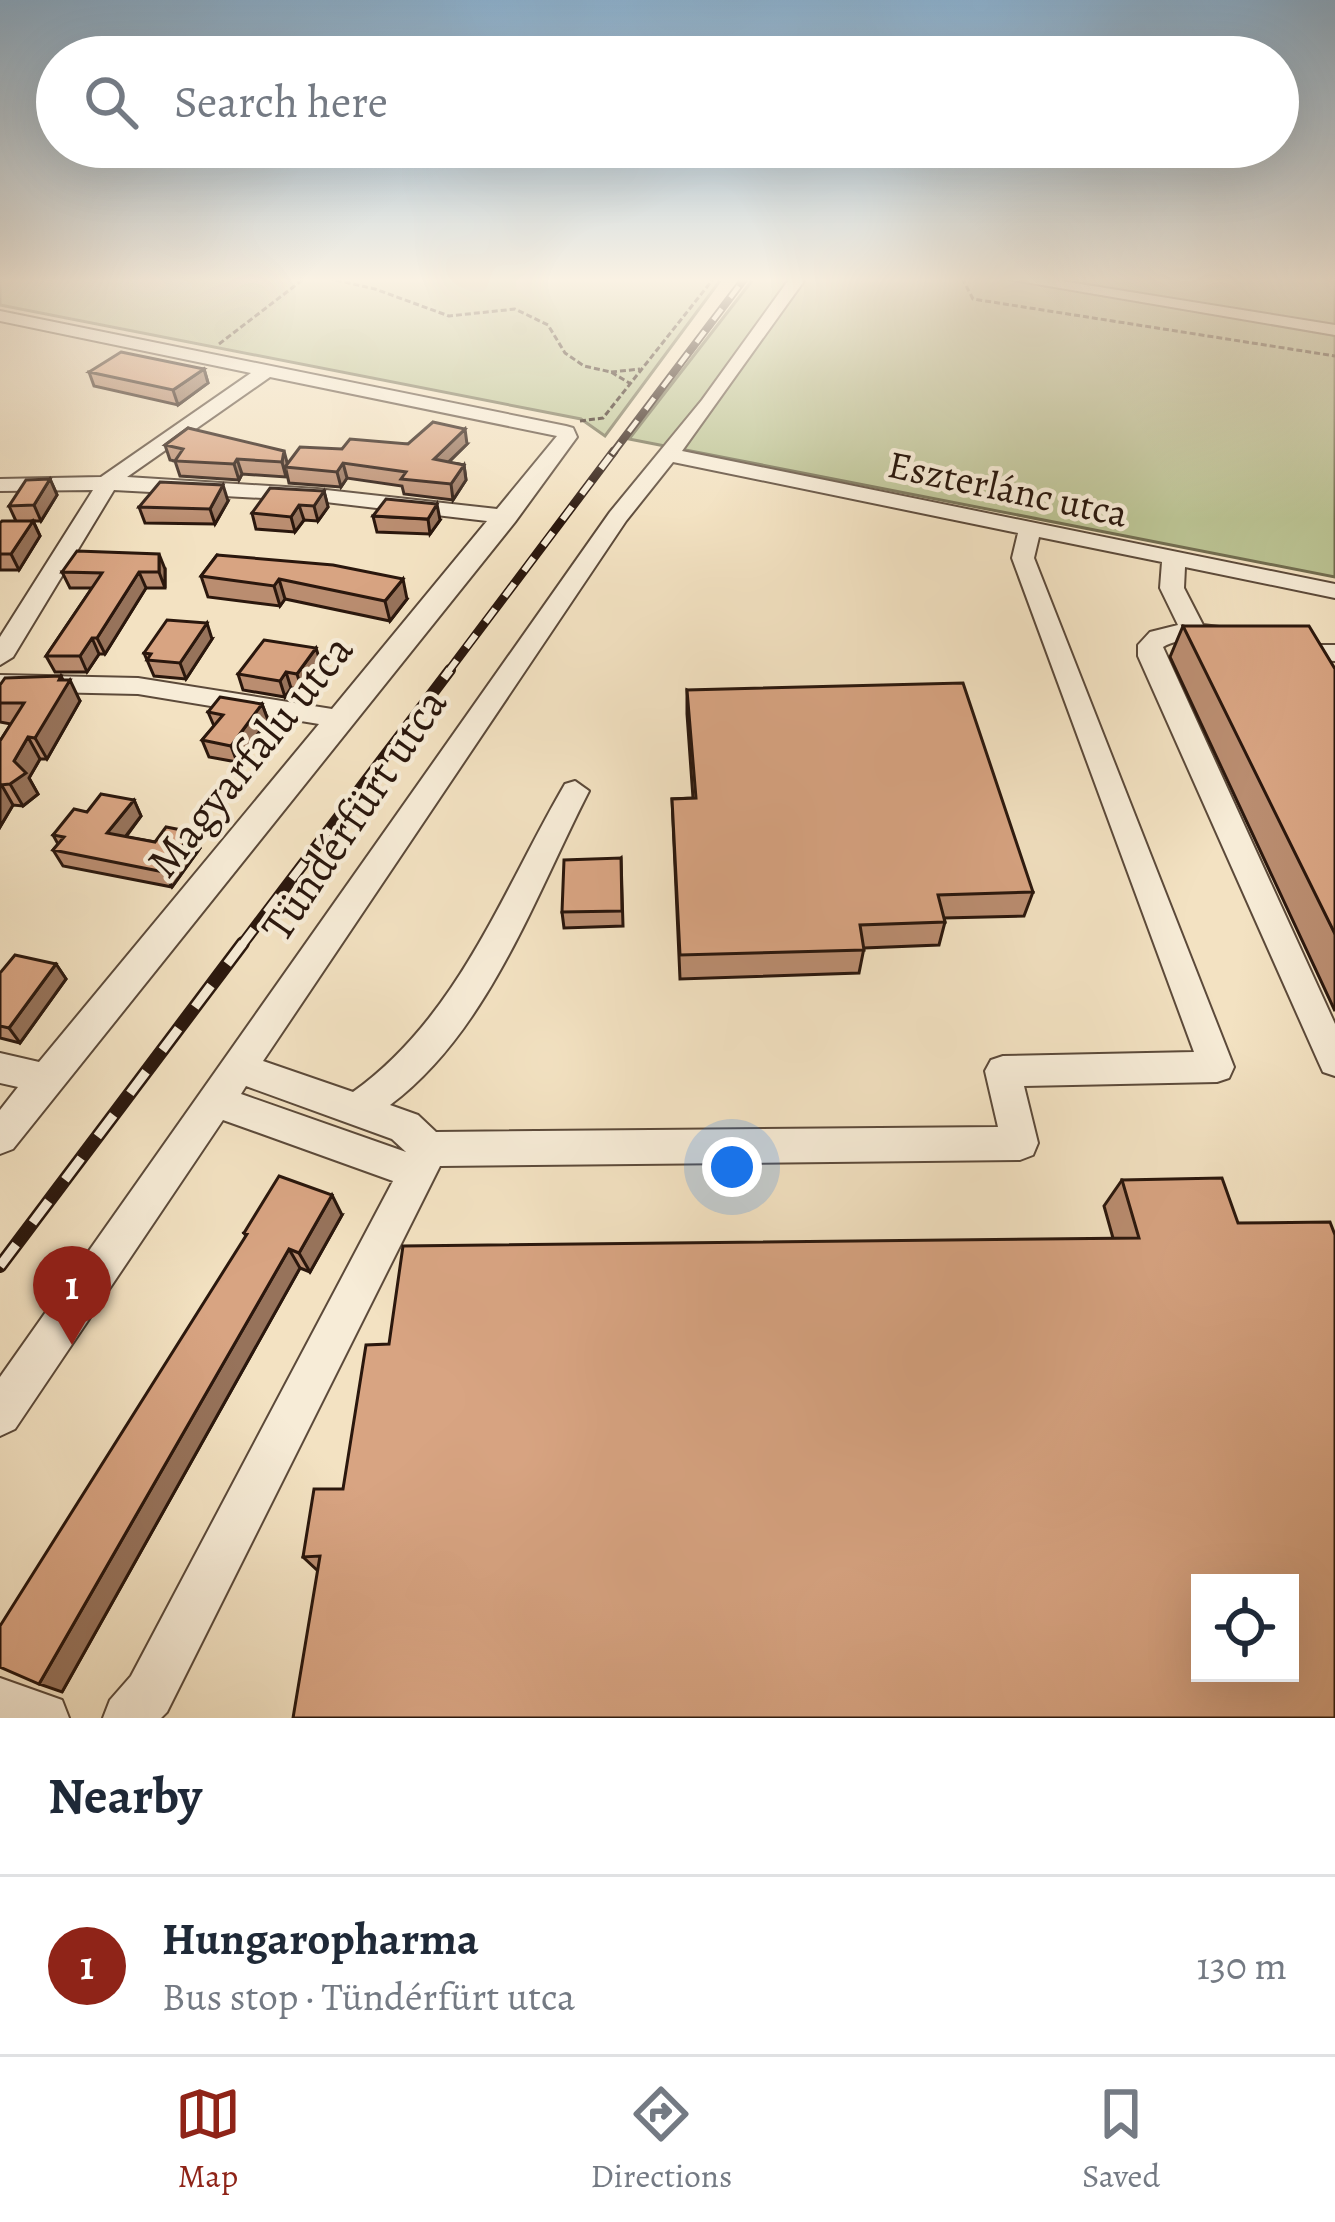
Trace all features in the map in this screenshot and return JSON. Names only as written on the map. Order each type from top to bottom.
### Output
[{"type":"street","points":[[200,358],[566,432]]},
{"type":"street","name":"Tündérfürt utca","points":[[0,1414],[666,454],[741,358]]},
{"type":"street","points":[[0,657],[110,480],[265,372]]},
{"type":"street","name":"Magyarfalu utca","points":[[0,1137],[506,517],[566,442],[566,432]]},
{"type":"street","name":"Eszterlánc utca","points":[[666,454],[1335,591]]},
{"type":"street","points":[[0,469],[55,483]]},
{"type":"street","points":[[0,485],[110,480],[334,494],[506,517]]},
{"type":"street","points":[[218,1102],[423,1161],[1020,1143],[1004,1071],[1217,1067],[1023,558],[1030,529]]},
{"type":"street","points":[[1174,559],[1172,588],[1194,633]]},
{"type":"street","points":[[1252,633],[1159,637],[1150,645],[1151,656],[1335,1061]]},
{"type":"street","points":[[1313,648],[1335,689]]},
{"type":"street","points":[[0,682],[138,686],[341,719]]},
{"type":"street","points":[[358,1109],[403,1074],[432,1040],[472,979],[575,791]]},
{"type":"street","points":[[0,1068],[47,1079]]},
{"type":"street","points":[[240,1068],[405,1127],[423,1161]]},
{"type":"street","points":[[128,1718],[148,1694],[423,1161]]},
{"type":"street","points":[[0,1703],[44,1718]]},
{"type":"path","points":[[573,358],[631,384]]},
{"type":"path","points":[[566,432],[581,419],[604,418],[649,358]]},
{"type":"path","points":[[611,372],[640,369]]},
{"type":"green space","points":[[271,358],[663,358],[605,436],[581,419]]},
{"type":"green space","points":[[692,358],[1335,358],[1335,577],[629,439]]},
{"type":"building","points":[[111,358],[151,358],[204,369],[173,390],[89,372]]},
{"type":"building","points":[[433,422],[465,429],[434,459],[464,465],[451,484],[401,479],[406,472],[343,463],[337,472],[285,467],[300,447],[342,449],[350,439],[408,444]]},
{"type":"building","points":[[188,428],[284,451],[282,462],[175,461],[183,449],[165,445]]},
{"type":"building","points":[[50,479],[34,505],[9,506],[26,480]]},
{"type":"building","points":[[160,482],[223,485],[210,509],[139,507]]},
{"type":"building","points":[[270,488],[324,491],[314,506],[299,505],[291,517],[252,513]]},
{"type":"building","points":[[386,499],[437,504],[428,519],[373,516]]},
{"type":"building","points":[[2,521],[33,521],[11,554],[0,554]]},
{"type":"building","points":[[77,551],[159,554],[159,572],[139,572],[80,656],[46,656],[102,573],[62,572]]},
{"type":"building","points":[[217,555],[333,565],[403,579],[385,601],[279,579],[274,586],[201,576]]},
{"type":"building","points":[[167,620],[207,623],[180,663],[147,660],[151,654],[144,653]]},
{"type":"building","points":[[1183,626],[1309,626],[1335,669],[1335,934]]},
{"type":"building","points":[[264,640],[316,648],[297,674],[286,672],[280,681],[238,674]]},
{"type":"building","points":[[61,676],[59,680],[70,680],[35,738],[28,737],[14,761],[26,773],[0,785],[0,741],[24,703],[0,703],[0,685],[5,678]]},
{"type":"building","points":[[963,683],[1033,892],[938,895],[945,922],[860,925],[864,950],[680,955],[672,799],[696,798],[687,690]]},
{"type":"building","points":[[220,697],[262,704],[231,746],[202,740],[223,715],[208,712]]},
{"type":"building","points":[[101,794],[134,800],[107,833],[155,842],[166,827],[192,832],[164,872],[53,850],[64,837],[53,835],[74,809],[87,812]]},
{"type":"building","points":[[621,858],[622,911],[562,912],[564,860]]},
{"type":"building","points":[[15,955],[56,964],[9,1028],[0,1026],[0,973]]},
{"type":"building","points":[[279,1176],[332,1195],[299,1253],[289,1249],[39,1684],[0,1667],[0,1626]]},
{"type":"building","points":[[1222,1178],[1238,1223],[1330,1222],[1335,1235],[1335,1718],[293,1718],[320,1556],[303,1557],[314,1489],[343,1489],[366,1345],[389,1344],[403,1246],[1139,1238],[1122,1180]]},
{"type":"railway","points":[[612,454],[684,358]]},
{"type":"railway","points":[[447,673],[614,451]]},
{"type":"railway","points":[[241,946],[450,670]]},
{"type":"railway","points":[[0,1266],[243,943]]},
{"type":"place","name":"Hungaropharma","points":[[72,1345]]}]
